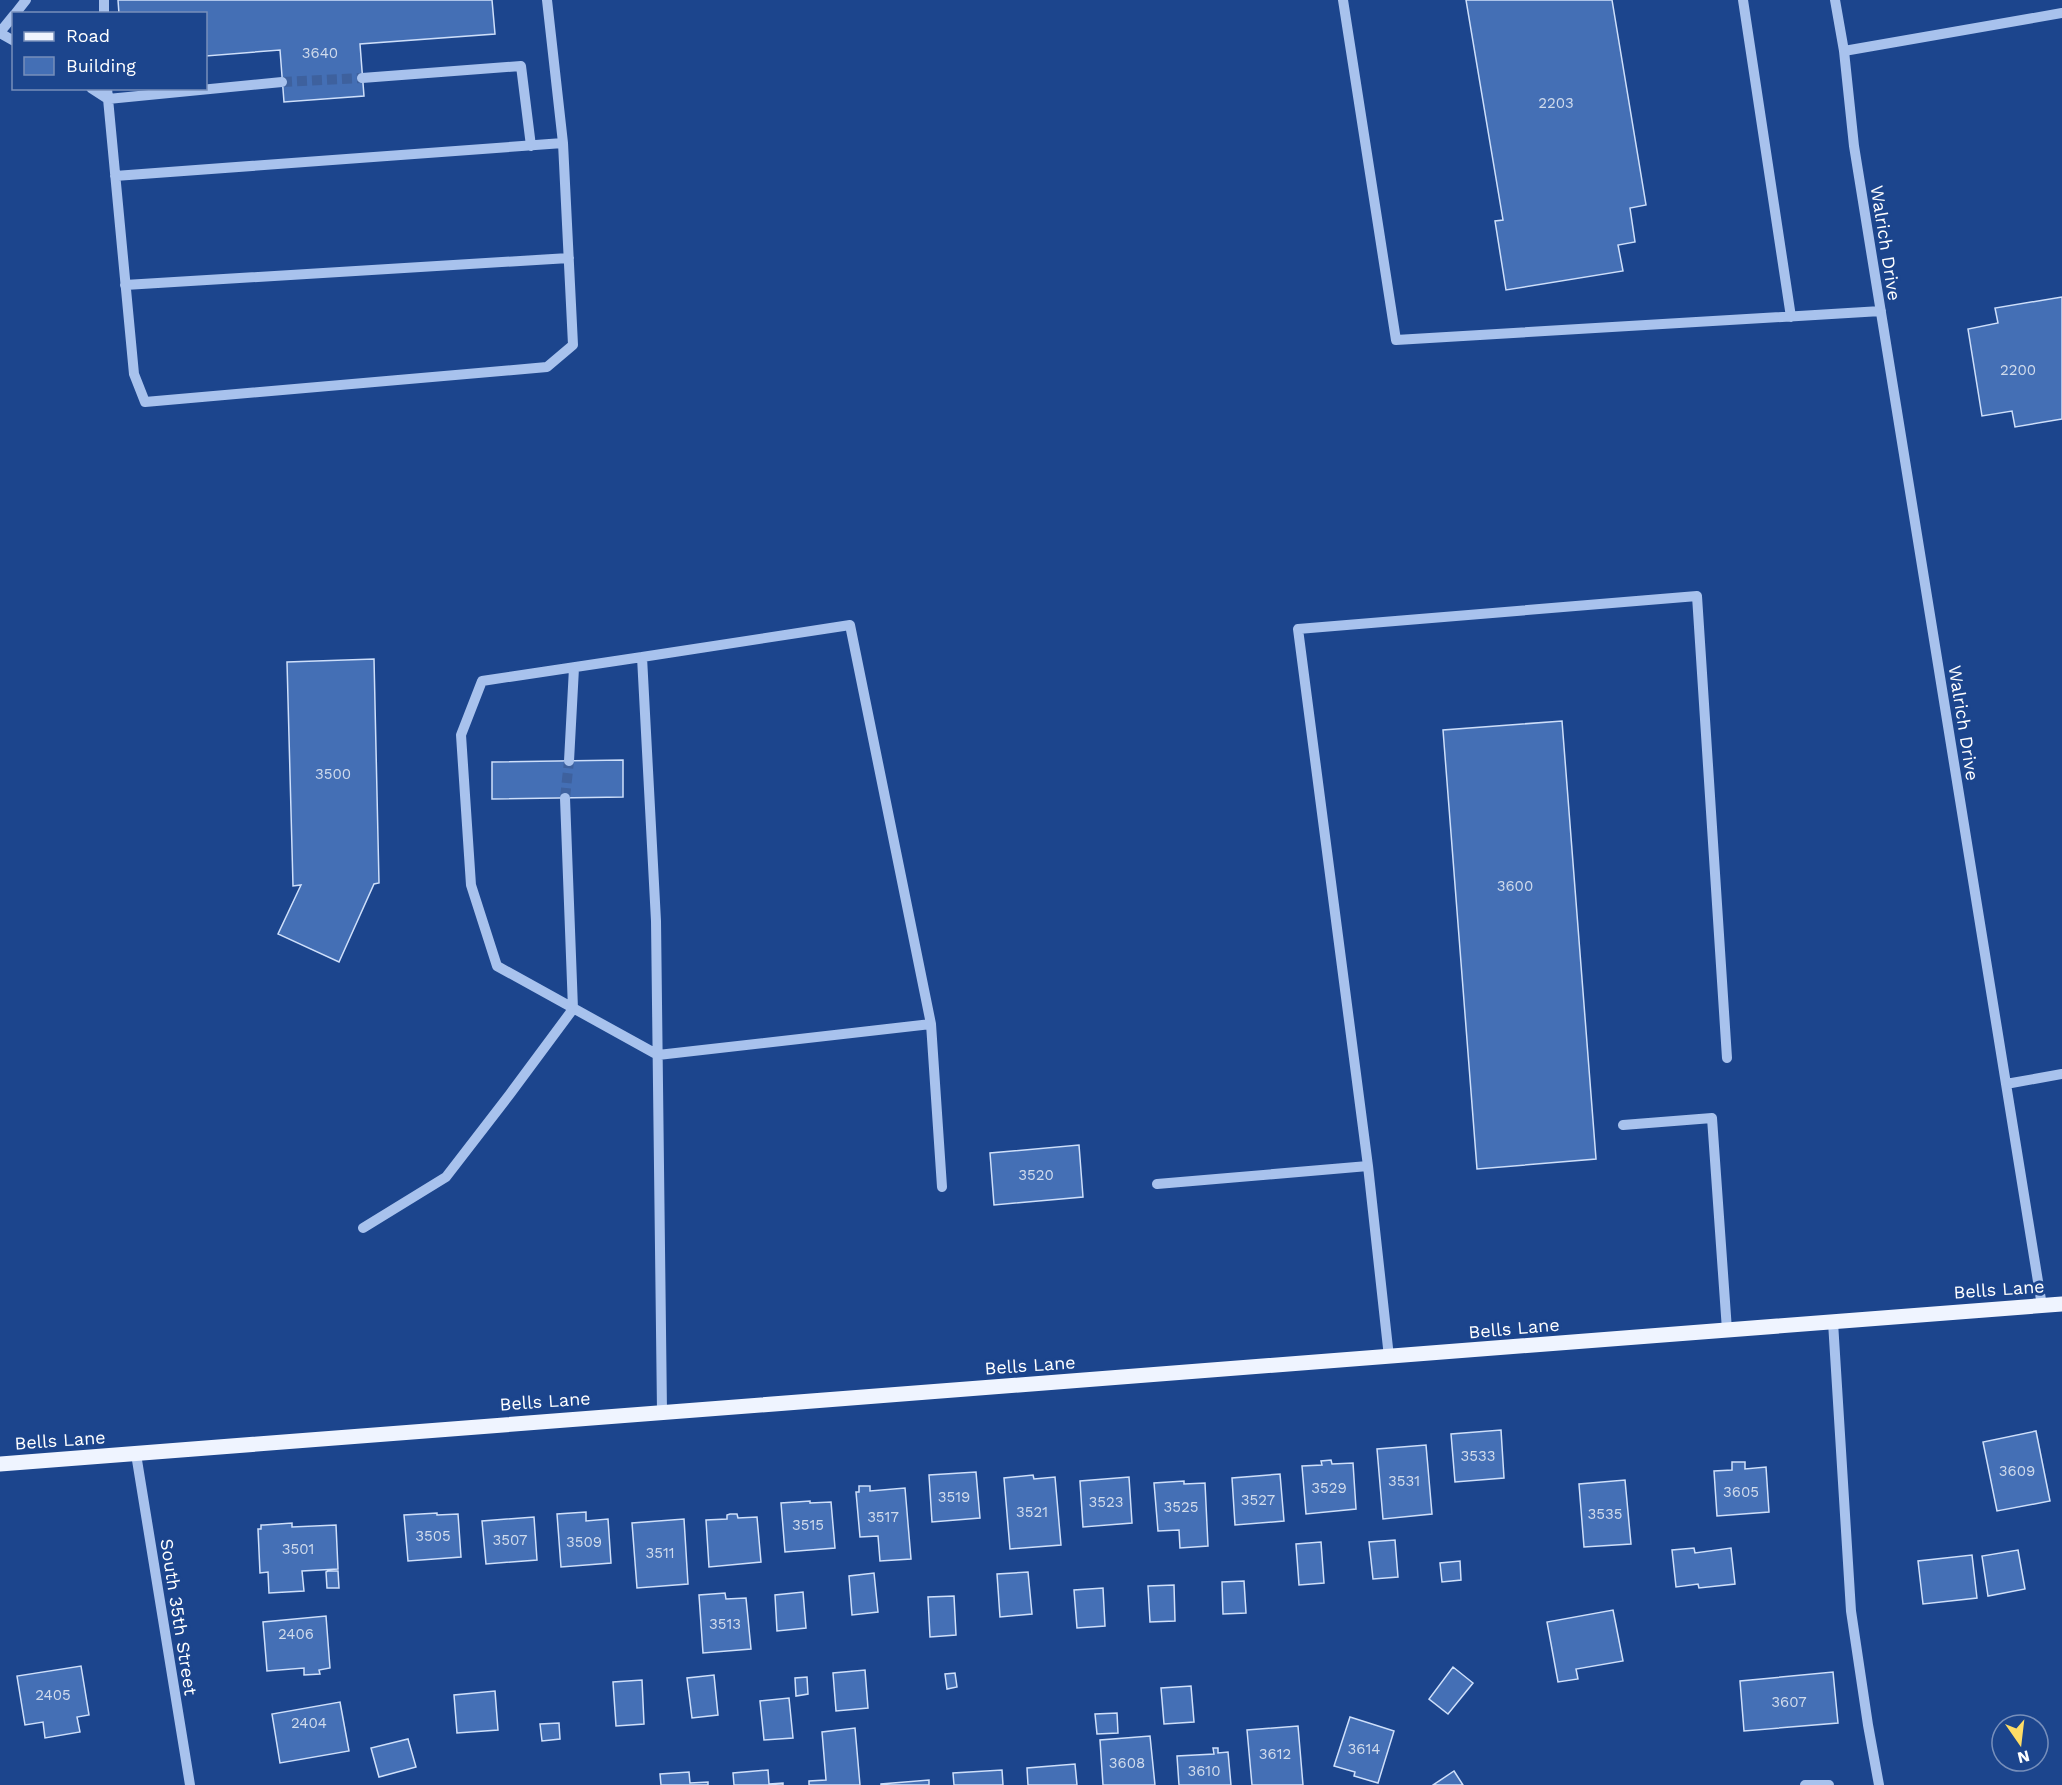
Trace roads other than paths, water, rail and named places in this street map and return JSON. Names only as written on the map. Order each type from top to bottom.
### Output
[{"type":"main road","name":"Bells Lane","points":[[0,1464],[2062,1304]]},
{"type":"street","points":[[16,12],[26,0]]},
{"type":"street","points":[[166,90],[108,94],[134,374],[145,402],[548,367],[573,345],[563,143],[547,0]]},
{"type":"street","points":[[1343,0],[1396,340],[1881,311]]},
{"type":"street","points":[[1743,0],[1791,317]]},
{"type":"street","name":"Walrich Drive","points":[[1835,0],[1844,51],[1854,146],[2042,1306]]},
{"type":"street","points":[[1844,51],[2062,13]]},
{"type":"street","points":[[0,32],[12,17]]},
{"type":"street","points":[[362,78],[522,66],[531,146]]},
{"type":"street","points":[[207,87],[282,82]]},
{"type":"street","points":[[115,176],[563,143]]},
{"type":"street","points":[[125,285],[569,258]]},
{"type":"street","points":[[1389,1357],[1368,1166],[1298,629],[1697,596],[1727,1059]]},
{"type":"street","points":[[931,1024],[658,1055],[496,966],[471,885],[461,735],[482,681],[850,625],[931,1024],[942,1187]]},
{"type":"street","points":[[642,657],[656,921],[662,1412]]},
{"type":"street","points":[[569,761],[574,668]]},
{"type":"street","points":[[363,1228],[446,1177],[573,1008],[565,798]]},
{"type":"street","points":[[2006,1084],[2062,1074]]},
{"type":"street","points":[[1623,1125],[1712,1118],[1727,1330]]},
{"type":"street","points":[[1157,1184],[1368,1166]]},
{"type":"street","points":[[1833,1322],[1851,1611],[1879,1785]]},
{"type":"street","name":"South 35th Street","points":[[136,1454],[190,1785]]},
{"type":"street","points":[[1805,1785],[1829,1785]]},
{"type":"tunnel","points":[[282,82],[362,78]]},
{"type":"tunnel","points":[[565,798],[569,761]]}]
